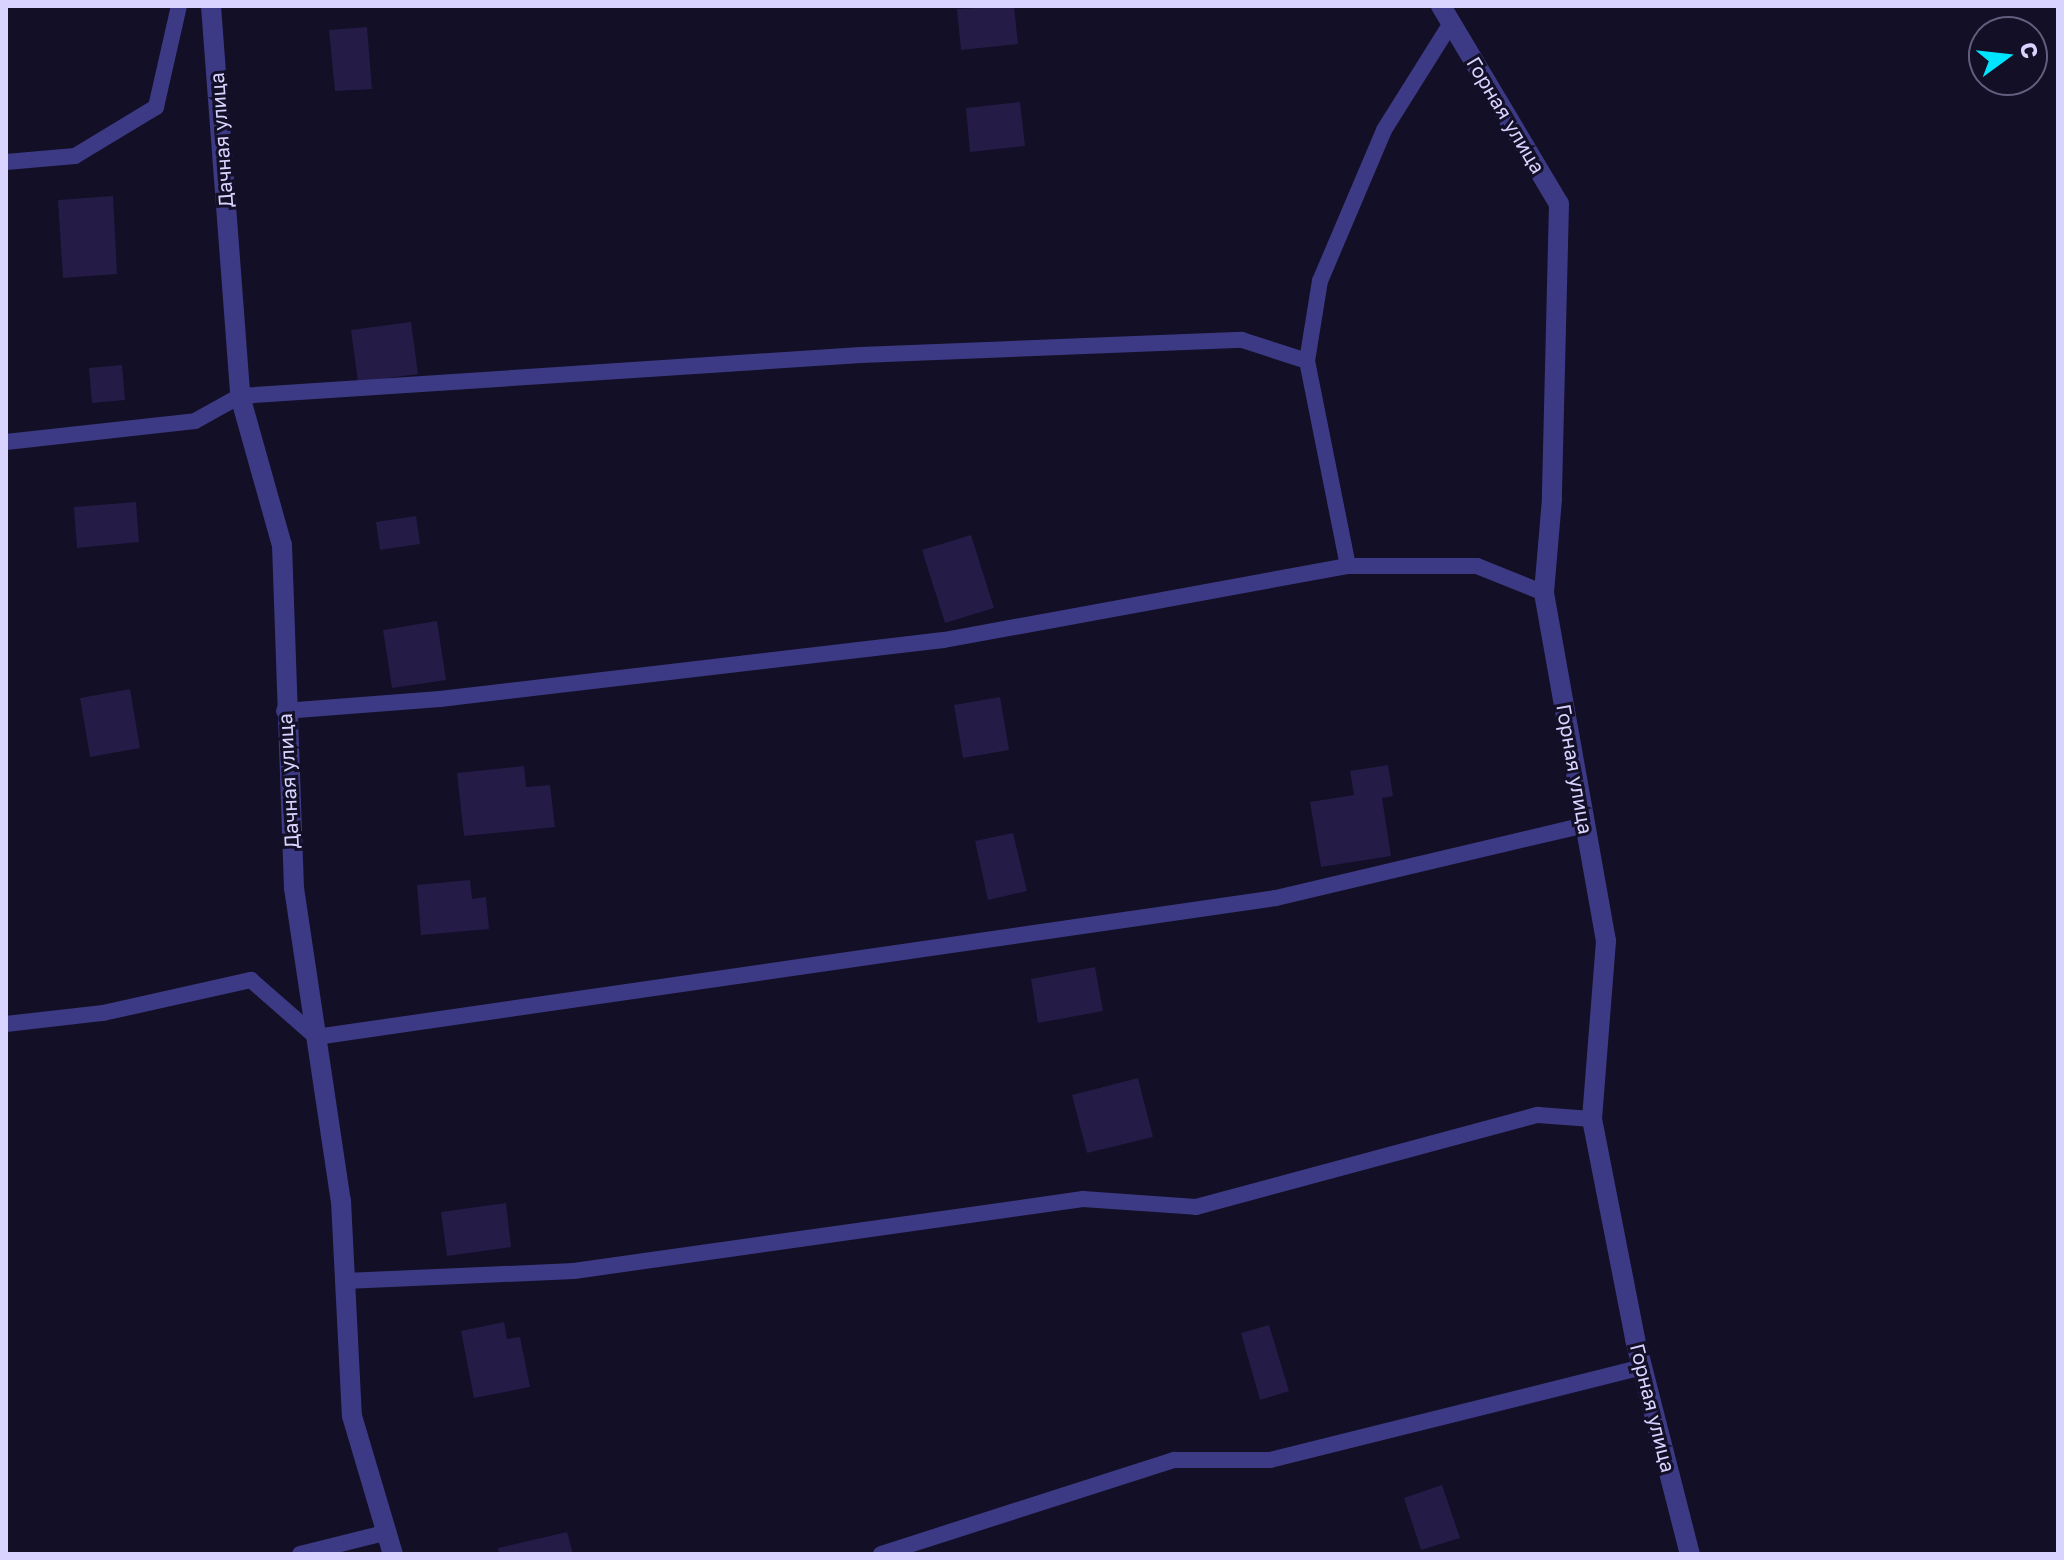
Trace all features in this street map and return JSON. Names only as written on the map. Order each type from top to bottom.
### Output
[{"type":"street","name":"Дачная улица","points":[[211,6],[240,396],[282,545],[284,711],[294,888],[341,1201],[352,1416],[393,1554]]},
{"type":"street","name":"Горная улица","points":[[1446,14],[1559,204],[1552,499],[1544,593],[1606,941],[1592,1119],[1642,1367],[1690,1554]]},
{"type":"lane","points":[[6,162],[75,156],[156,107],[179,6]]},
{"type":"lane","points":[[1348,566],[1307,361],[1320,281],[1378,144],[1446,14]]},
{"type":"lane","points":[[6,442],[195,421],[240,396],[861,355],[1242,340],[1307,361]]},
{"type":"lane","points":[[284,711],[440,699],[944,640],[1348,566],[1477,566],[1544,593]]},
{"type":"lane","points":[[6,1024],[103,1013],[251,980],[316,1037],[1276,898],[1585,825]]},
{"type":"lane","points":[[345,1281],[574,1271],[1083,1199],[1196,1207],[1538,1115],[1592,1119]]},
{"type":"lane","points":[[881,1554],[1174,1460],[1270,1460],[1642,1367]]},
{"type":"lane","points":[[300,1554],[388,1532]]},
{"type":"building","points":[[1014,6],[1018,44],[961,50],[957,9]]},
{"type":"building","points":[[367,27],[372,89],[335,91],[329,30]]},
{"type":"building","points":[[1020,102],[1025,146],[970,152],[966,108]]},
{"type":"building","points":[[113,196],[117,274],[63,278],[58,200]]},
{"type":"building","points":[[411,322],[418,374],[358,382],[351,330]]},
{"type":"building","points":[[122,365],[125,400],[92,403],[89,368]]},
{"type":"building","points":[[136,502],[139,542],[77,548],[74,507]]},
{"type":"building","points":[[416,516],[420,544],[380,550],[376,522]]},
{"type":"building","points":[[971,535],[994,608],[945,623],[922,550]]},
{"type":"building","points":[[437,621],[446,680],[392,688],[383,630]]},
{"type":"building","points":[[130,689],[140,748],[90,757],[80,698]]},
{"type":"building","points":[[1000,697],[1009,750],[963,758],[954,705]]},
{"type":"building","points":[[1388,765],[1393,796],[1382,798],[1391,856],[1321,867],[1310,802],[1354,795],[1350,771]]},
{"type":"building","points":[[524,766],[526,787],[550,785],[555,827],[464,836],[457,773]]},
{"type":"building","points":[[1013,833],[1027,891],[988,900],[975,841]]},
{"type":"building","points":[[470,880],[472,899],[486,897],[489,929],[421,935],[417,885]]},
{"type":"building","points":[[1095,967],[1103,1011],[1038,1023],[1031,979]]},
{"type":"building","points":[[1138,1078],[1153,1137],[1087,1153],[1072,1095]]},
{"type":"building","points":[[506,1203],[511,1247],[447,1256],[441,1212]]},
{"type":"building","points":[[504,1322],[507,1339],[520,1337],[530,1387],[474,1398],[461,1331]]},
{"type":"building","points":[[1269,1325],[1289,1391],[1260,1400],[1241,1333]]},
{"type":"building","points":[[1442,1485],[1460,1538],[1421,1550],[1404,1498]]},
{"type":"building","points":[[567,1532],[573,1554],[499,1554],[498,1548]]}]
